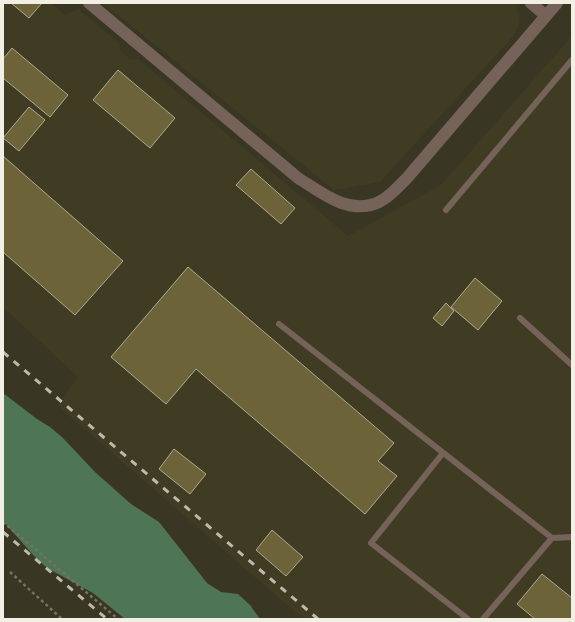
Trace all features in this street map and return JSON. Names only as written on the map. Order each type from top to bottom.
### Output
[{"type":"street","points":[[89,3],[298,178],[331,199],[347,205],[365,206],[380,201],[393,192],[407,178],[557,3]]},
{"type":"street","points":[[531,3],[546,16]]},
{"type":"lane","points":[[446,210],[572,60]]},
{"type":"lane","points":[[520,318],[572,366]]},
{"type":"lane","points":[[279,324],[552,538],[572,536]]},
{"type":"lane","points":[[443,453],[371,543],[468,619]]},
{"type":"lane","points":[[483,619],[552,538]]},
{"type":"path","points":[[3,522],[118,619]]},
{"type":"path","points":[[10,572],[62,619]]},
{"type":"shaded area","points":[[3,3],[52,3],[65,15],[78,9],[120,44],[120,50],[130,60],[138,59],[348,236],[441,185],[572,36],[572,619],[303,619],[57,405],[78,377],[3,307]]},
{"type":"shaded area","points":[[103,3],[515,3],[520,18],[514,35],[380,182],[334,190]]},
{"type":"green space","points":[[3,393],[62,437],[95,472],[131,504],[159,522],[207,583],[221,592],[238,594],[250,605],[260,619],[125,619],[93,593],[47,568],[34,556],[3,521]]},
{"type":"building","points":[[11,3],[42,3],[29,18]]},
{"type":"building","points":[[12,48],[68,95],[50,117],[3,78],[3,59]]},
{"type":"building","points":[[118,70],[175,118],[150,148],[93,100]]},
{"type":"building","points":[[29,107],[45,120],[19,151],[3,138]]},
{"type":"building","points":[[3,156],[123,261],[75,315],[3,252]]},
{"type":"building","points":[[251,169],[295,208],[281,224],[236,185]]},
{"type":"building","points":[[188,267],[394,443],[378,461],[397,476],[365,514],[196,369],[166,404],[111,357]]},
{"type":"building","points":[[475,278],[502,301],[478,330],[451,307]]},
{"type":"building","points":[[446,303],[454,311],[442,326],[433,318]]},
{"type":"building","points":[[174,449],[206,474],[190,494],[159,469]]},
{"type":"building","points":[[272,530],[303,557],[286,576],[256,550]]},
{"type":"building","points":[[542,574],[572,598],[572,619],[535,619],[517,604]]},
{"type":"railway","points":[[3,352],[318,619]]},
{"type":"railway","points":[[3,532],[107,619]]}]
